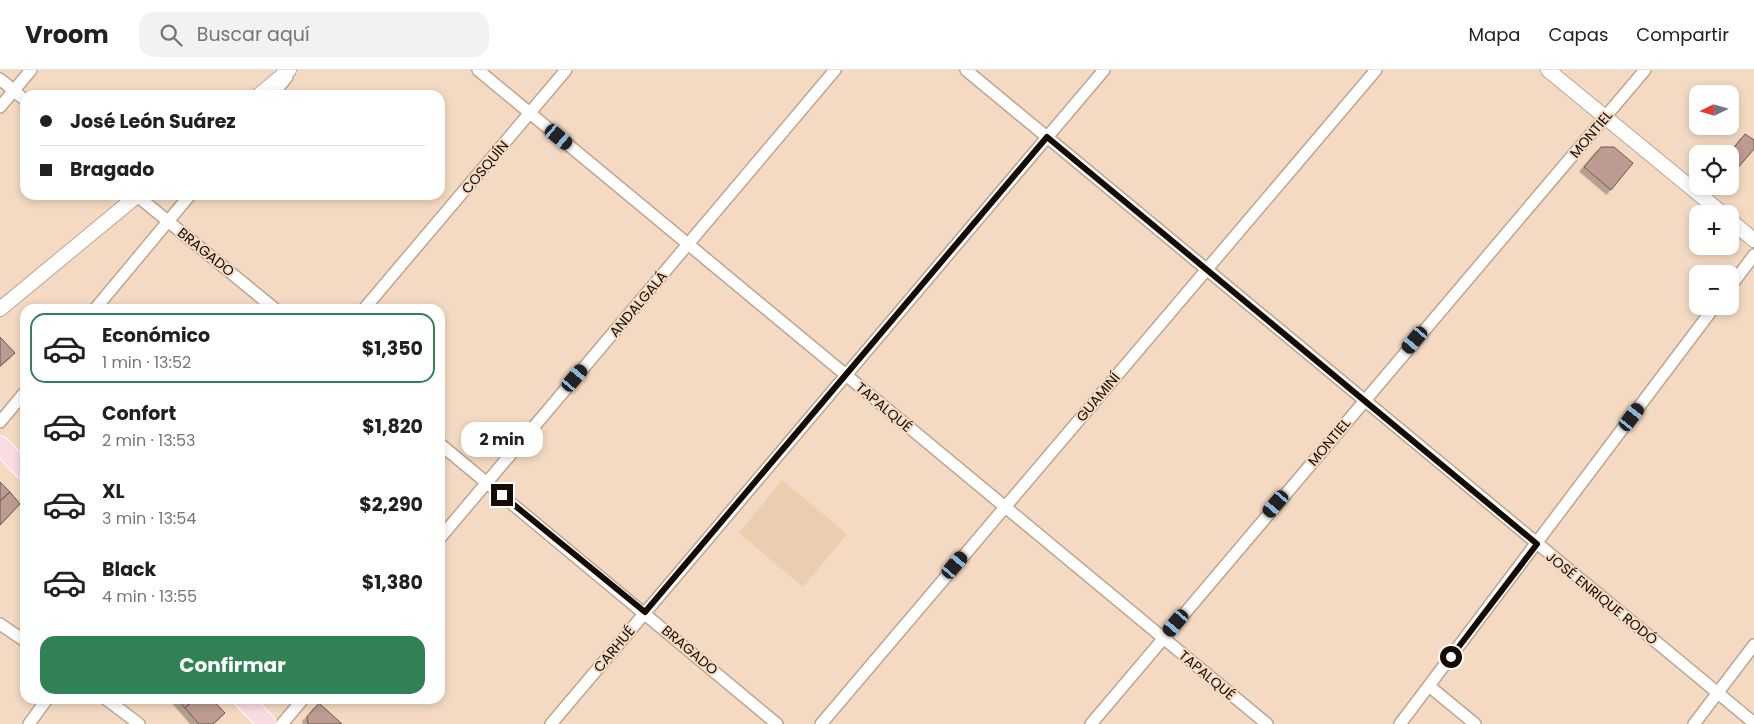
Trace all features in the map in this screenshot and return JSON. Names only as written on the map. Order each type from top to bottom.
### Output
[{"type":"main road","points":[[0,446],[20,466]]},
{"type":"main road","points":[[248,704],[268,724]]},
{"type":"street","points":[[0,107],[31,70]]},
{"type":"street","points":[[265,90],[291,70]]},
{"type":"street","points":[[276,90],[291,70]]},
{"type":"street","name":"TAPALQUÉ","points":[[478,70],[1267,724]]},
{"type":"street","name":"COSQUÍN","points":[[368,304],[566,70]]},
{"type":"street","name":"ANDALGALÁ","points":[[445,532],[836,70]]},
{"type":"street","name":"JOSÉ ENRIQUE RODÓ","points":[[966,70],[1754,723]]},
{"type":"street","name":"CARHUÉ","points":[[551,724],[1104,70]]},
{"type":"street","name":"GUAMINÍ","points":[[821,724],[1376,70]]},
{"type":"street","points":[[1548,70],[1712,205]]},
{"type":"street","name":"MONTIEL","points":[[1092,724],[1645,70]]},
{"type":"street","points":[[0,79],[20,96]]},
{"type":"street","points":[[0,309],[131,200]]},
{"type":"street","name":"BRAGADO","points":[[143,200],[269,304]]},
{"type":"street","points":[[99,304],[186,200]]},
{"type":"street","points":[[1739,228],[1754,240]]},
{"type":"street","points":[[1739,275],[1754,255]]},
{"type":"street","points":[[1400,724],[1708,315]]},
{"type":"street","points":[[0,422],[20,398]]},
{"type":"street","name":"BRAGADO","points":[[445,448],[645,612],[777,724]]},
{"type":"street","points":[[0,624],[20,638]]},
{"type":"street","points":[[1694,724],[1754,645]]},
{"type":"street","points":[[1429,686],[1475,724]]},
{"type":"street","points":[[29,724],[43,704]]},
{"type":"street","points":[[113,704],[139,724]]},
{"type":"street","points":[[282,724],[299,704]]},
{"type":"shaded area","points":[[782,480],[847,534],[803,587],[739,533]]},
{"type":"building","points":[[1745,134],[1754,140],[1754,149],[1739,166],[1739,145],[1736,145]]},
{"type":"building","points":[[1601,147],[1614,147],[1633,163],[1611,190],[1584,167]]},
{"type":"building","points":[[0,337],[15,353],[0,366]]},
{"type":"building","points":[[0,482],[10,492],[0,501]]},
{"type":"building","points":[[10,492],[20,504],[0,525],[0,501]]},
{"type":"building","points":[[181,704],[189,704],[185,708]]},
{"type":"building","points":[[189,704],[217,704],[225,713],[213,724],[199,724],[185,708]]},
{"type":"building","points":[[320,704],[342,724],[308,724],[307,717]]},
{"type":"route","points":[[502,495],[645,612],[1047,137],[1537,544],[1451,657]]}]
